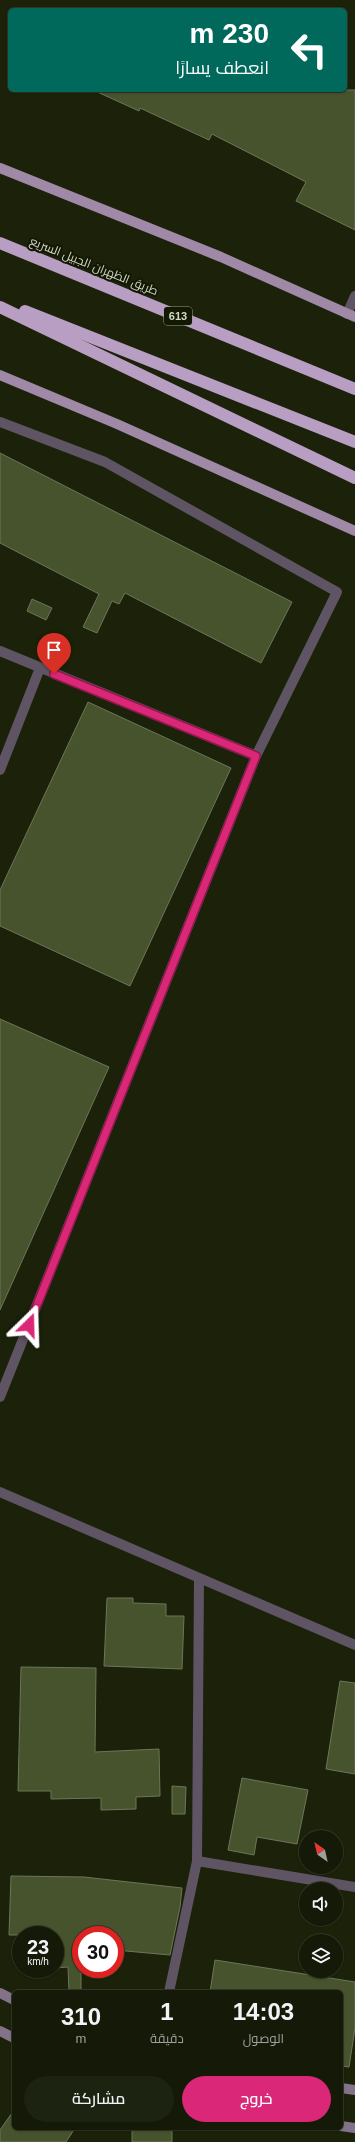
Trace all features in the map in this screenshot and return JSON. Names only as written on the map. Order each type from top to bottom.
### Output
[{"type":"highway","name":"طريق الظهران الجبيل السريع","points":[[0,243],[355,389]]},
{"type":"highway","points":[[0,301],[355,442]]},
{"type":"highway","points":[[0,307],[355,478]]},
{"type":"main road","points":[[0,168],[221,257],[351,315]]},
{"type":"main road","points":[[0,375],[117,424],[355,531]]},
{"type":"street","points":[[351,315],[355,296]]},
{"type":"street","points":[[0,422],[105,462],[337,592],[256,756],[0,1397]]},
{"type":"street","points":[[0,651],[256,756]]},
{"type":"street","points":[[0,770],[40,668]]},
{"type":"street","points":[[0,1492],[355,1645]]},
{"type":"street","points":[[169,1990],[197,1861],[199,1578]]},
{"type":"street","points":[[197,1861],[355,1887]]},
{"type":"street","points":[[0,1993],[12,1999]]},
{"type":"street","points":[[0,2031],[12,2037]]},
{"type":"street","points":[[343,2088],[355,2090]]},
{"type":"street","points":[[343,2126],[355,2128]]},
{"type":"building","points":[[347,90],[355,90],[355,230],[296,201],[306,182],[212,134],[209,140],[140,108],[139,111],[97,92],[347,92]]},
{"type":"building","points":[[0,453],[292,602],[261,663],[125,593],[119,604],[112,601],[97,633],[83,627],[99,594],[0,543]]},
{"type":"building","points":[[32,599],[52,608],[46,620],[27,611]]},
{"type":"building","points":[[88,702],[231,768],[130,986],[0,926],[0,890]]},
{"type":"building","points":[[0,1019],[109,1067],[0,1310]]},
{"type":"building","points":[[107,1598],[133,1598],[133,1603],[166,1604],[166,1616],[184,1616],[182,1669],[104,1666]]},
{"type":"building","points":[[21,1667],[96,1668],[95,1752],[159,1749],[160,1796],[136,1797],[136,1809],[101,1810],[101,1798],[51,1799],[51,1791],[18,1791]]},
{"type":"building","points":[[340,1681],[355,1683],[355,1774],[326,1769]]},
{"type":"building","points":[[242,1778],[308,1790],[297,1844],[257,1837],[254,1855],[228,1850]]},
{"type":"building","points":[[172,1786],[186,1787],[185,1814],[172,1814]]},
{"type":"building","points":[[11,1876],[84,1877],[182,1888],[180,1907],[170,1955],[124,1951],[124,1926],[72,1926],[72,1978],[81,1978],[81,1990],[69,1990],[68,1967],[64,1967],[64,1926],[12,1926],[12,1935],[9,1935]]},
{"type":"building","points":[[215,1960],[299,1973],[299,1978],[330,1978],[355,1982],[355,2028],[349,2067],[343,2066],[343,1990],[210,1990]]},
{"type":"building","points":[[12,2113],[12,2130],[74,2130],[66,2142],[0,2142],[0,2130]]},
{"type":"building","points":[[132,2130],[172,2130],[172,2142],[132,2142]]},
{"type":"route","points":[[29,1325],[256,756],[54,674]]}]
